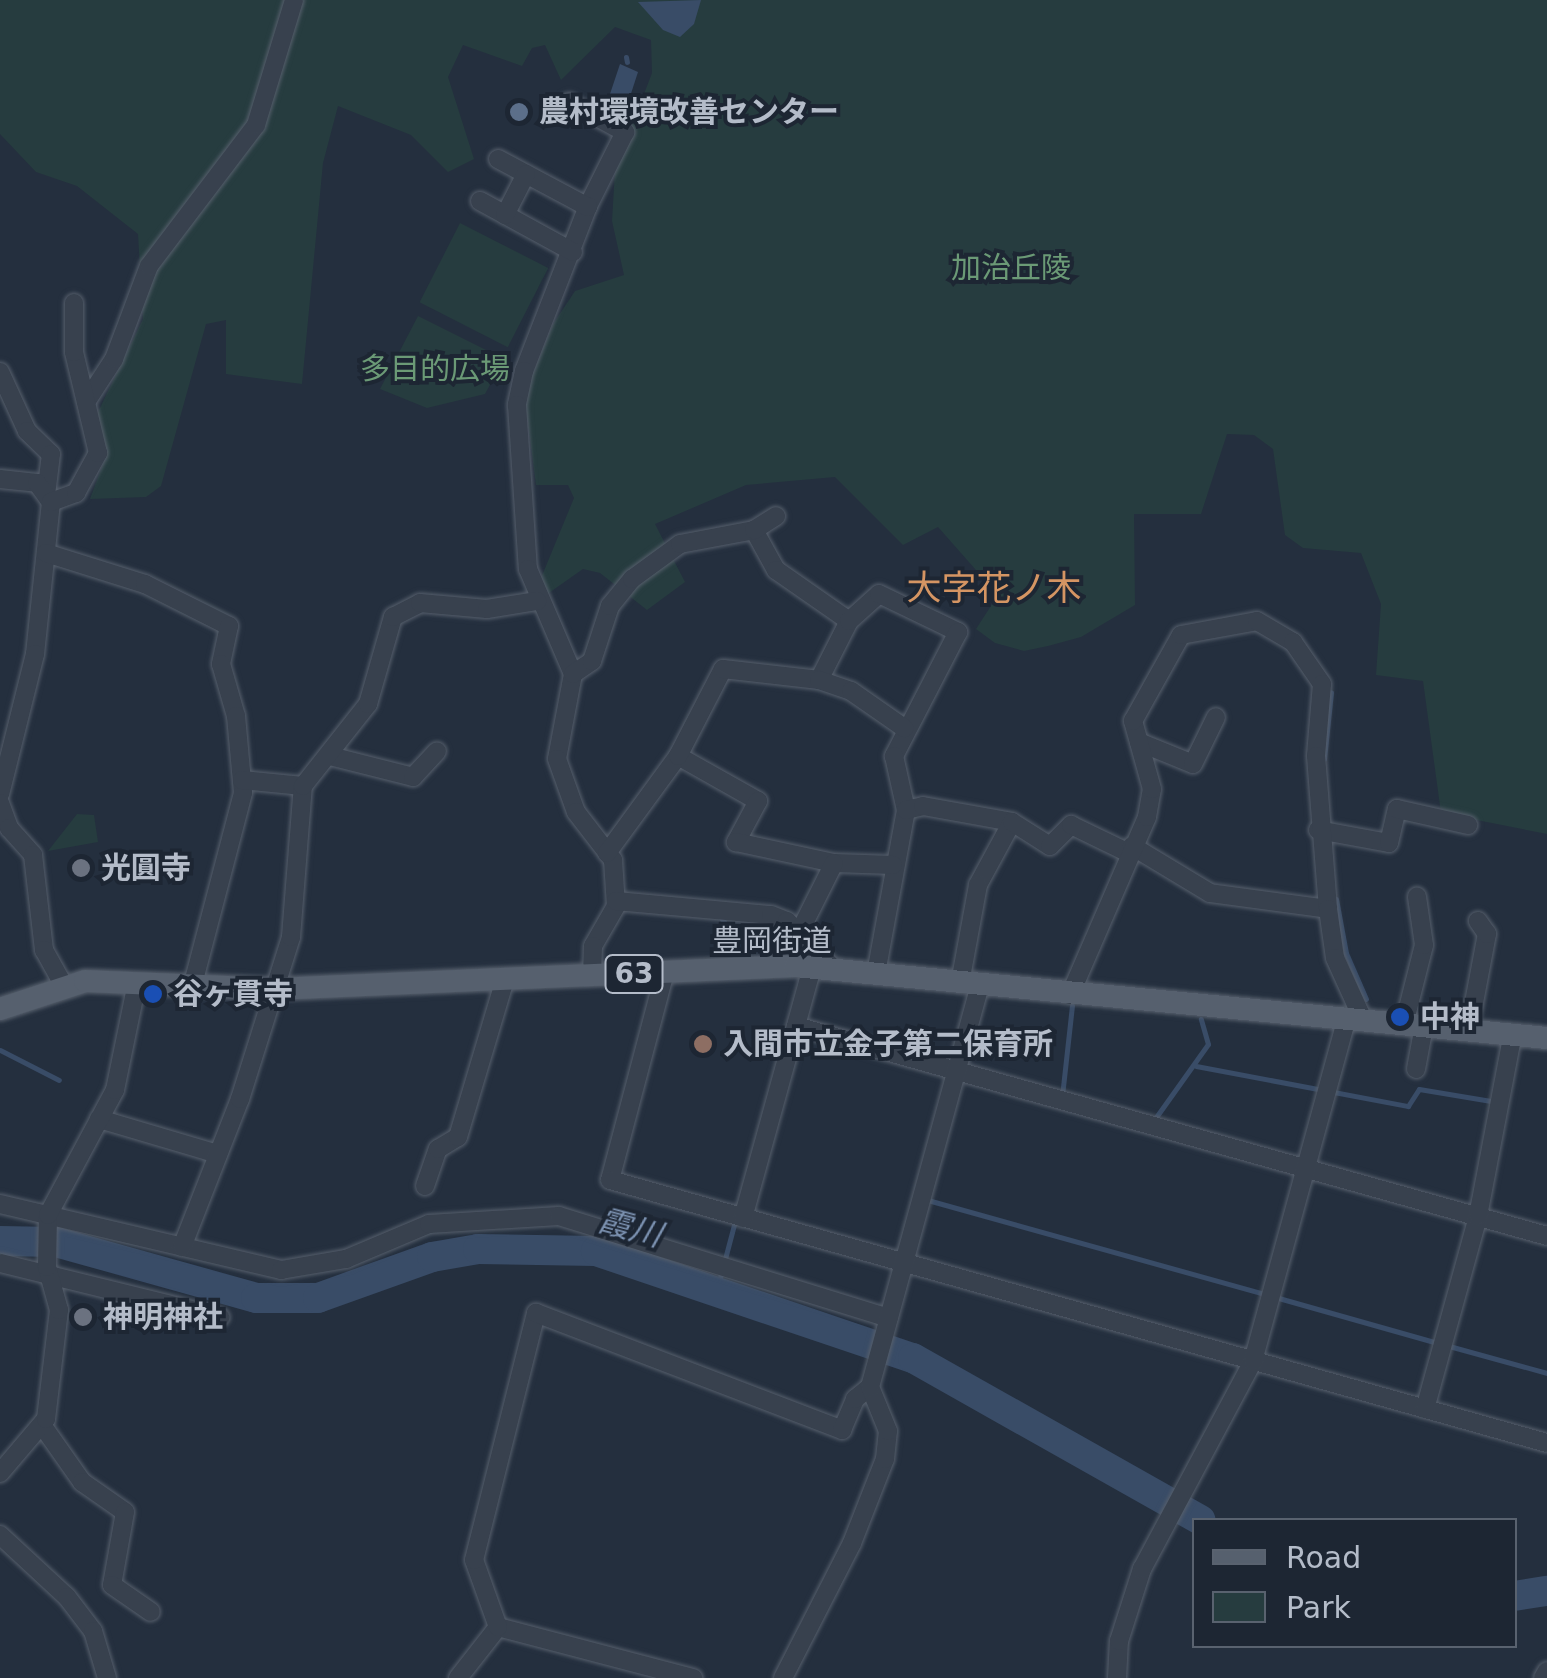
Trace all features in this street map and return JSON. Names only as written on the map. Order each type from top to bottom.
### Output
[{"type":"main road","name":"豊岡街道","points":[[0,1009],[63,984],[275,989],[823,968],[1070,996],[1547,1038]]},
{"type":"street","points":[[86,402],[114,360],[137,292],[165,242],[236,160],[256,125],[294,0]]},
{"type":"street","points":[[569,102],[625,132],[588,207],[524,371],[518,406],[528,569],[537,601],[572,674],[557,759],[576,812],[607,853],[616,901],[593,946],[592,976]]},
{"type":"street","points":[[498,159],[588,207]]},
{"type":"street","points":[[505,214],[526,174]]},
{"type":"street","points":[[480,202],[573,252]]},
{"type":"street","points":[[48,497],[76,493],[94,468],[96,431],[74,352],[74,303]]},
{"type":"street","points":[[0,372],[27,431],[51,454],[36,654],[0,794]]},
{"type":"street","points":[[0,479],[36,483],[48,497]]},
{"type":"street","points":[[572,674],[592,661],[610,606],[632,580],[680,544],[754,530],[776,516]]},
{"type":"street","points":[[754,530],[776,570],[849,621]]},
{"type":"street","points":[[46,553],[145,584],[228,626],[221,664],[236,716],[242,780],[238,826],[192,988]]},
{"type":"street","points":[[819,680],[849,621],[871,598],[888,594],[958,632],[904,728],[894,756],[906,810],[892,865],[876,973]]},
{"type":"street","points":[[182,1247],[218,1154],[291,938],[303,786],[368,704],[393,617],[406,607],[487,609],[537,601]]},
{"type":"street","points":[[1070,996],[1147,817],[1152,789],[1133,721],[1181,635],[1258,621],[1293,642],[1322,684],[1328,909],[1335,958],[1355,1021],[1305,1169],[1252,1362],[1159,1535],[1128,1606],[1117,1678]]},
{"type":"street","points":[[607,853],[678,756],[723,669],[819,680],[851,691],[904,728]]},
{"type":"street","points":[[1139,742],[1193,764],[1216,716]]},
{"type":"street","points":[[330,756],[413,777],[437,751]]},
{"type":"street","points":[[678,756],[758,801],[736,842],[834,863],[892,865]]},
{"type":"street","points":[[242,780],[303,786]]},
{"type":"street","points":[[0,803],[10,828],[33,856],[44,950],[63,984]]},
{"type":"street","points":[[906,810],[923,806],[1012,822],[1050,846],[1071,824],[1210,893],[1328,909]]},
{"type":"street","points":[[1325,832],[1390,843],[1397,808],[1468,826]]},
{"type":"street","points":[[498,1628],[474,1560],[536,1314],[842,1430],[855,1400],[872,1381],[954,1072],[970,984],[978,885],[1012,822]]},
{"type":"street","points":[[799,933],[834,863]]},
{"type":"street","points":[[1416,1070],[1414,1025],[1424,946],[1417,898]]},
{"type":"street","points":[[616,901],[771,915],[799,933],[823,968],[796,1026],[743,1218]]},
{"type":"street","points":[[1469,1029],[1487,934],[1478,921]]},
{"type":"street","points":[[665,972],[610,1180],[1547,1443]]},
{"type":"street","points":[[424,1186],[438,1149],[458,1137],[505,979]]},
{"type":"street","points":[[0,1473],[42,1426],[59,1338],[60,1310],[48,1269],[49,1213],[114,1090],[137,984]]},
{"type":"street","points":[[796,1026],[1547,1236]]},
{"type":"street","points":[[1425,1409],[1478,1216],[1513,1033]]},
{"type":"street","points":[[99,1119],[218,1154]]},
{"type":"street","points":[[0,1204],[49,1213],[251,1266],[304,1270],[429,1224],[559,1216],[888,1320]]},
{"type":"street","points":[[0,1263],[48,1269],[220,1317]]},
{"type":"street","points":[[783,1678],[852,1543],[886,1459],[888,1430],[872,1381]]},
{"type":"street","points":[[42,1426],[82,1482],[125,1512],[112,1585],[152,1612]]},
{"type":"street","points":[[0,1536],[76,1608],[92,1631],[106,1678]]},
{"type":"street","points":[[458,1678],[498,1628]]},
{"type":"street","points":[[498,1628],[693,1678]]},
{"type":"street","points":[[1543,1678],[1547,1671]]},
{"type":"green space","name":"加治丘陵","points":[[0,0],[1547,0],[1547,834],[1441,813],[1423,681],[1376,675],[1381,604],[1361,553],[1303,548],[1285,535],[1273,449],[1254,435],[1227,434],[1201,514],[1134,514],[1135,605],[1081,637],[1048,646],[1024,651],[995,643],[976,629],[998,595],[938,527],[903,545],[835,477],[746,485],[655,524],[685,582],[647,610],[600,573],[583,569],[546,595],[541,578],[574,498],[568,485],[536,485],[524,395],[553,324],[575,291],[624,275],[612,221],[615,170],[652,73],[651,40],[615,27],[561,80],[545,45],[532,48],[522,66],[463,45],[448,77],[474,159],[448,172],[411,135],[338,106],[323,163],[302,384],[226,374],[226,320],[206,324],[161,486],[146,497],[90,499],[107,453],[97,414],[143,319],[138,234],[77,186],[36,172],[0,134]]},
{"type":"green space","points":[[460,223],[548,268],[508,347],[420,302]]},
{"type":"green space","name":"多目的広場","points":[[418,316],[504,359],[485,394],[427,408],[380,389]]},
{"type":"green space","points":[[77,814],[94,815],[98,842],[48,851]]},
{"type":"water","points":[[701,0],[694,24],[680,37],[663,30],[638,2]]},
{"type":"water","points":[[620,64],[638,72],[625,112],[608,100]]},
{"type":"waterway","points":[[626,57],[627,62]]},
{"type":"waterway","points":[[1324,759],[1331,692]]},
{"type":"waterway","points":[[1336,899],[1346,953],[1366,999]]},
{"type":"waterway","points":[[720,916],[749,959]]},
{"type":"waterway","points":[[1062,1096],[1072,1006]]},
{"type":"waterway","points":[[1154,1120],[1208,1044],[1201,1019]]},
{"type":"waterway","points":[[0,1050],[59,1080]]},
{"type":"waterway","points":[[1196,1066],[1408,1106],[1419,1089],[1497,1102]]},
{"type":"waterway","points":[[924,1199],[1265,1294]]},
{"type":"waterway","points":[[717,1289],[735,1221]]},
{"type":"waterway","name":"霞川","points":[[0,1241],[56,1242],[256,1298],[318,1298],[432,1257],[478,1249],[596,1251],[913,1358],[1197,1518]]},
{"type":"waterway","points":[[1275,1297],[1438,1343]]},
{"type":"waterway","points":[[1449,1346],[1547,1373]]},
{"type":"waterway","name":"霞川","points":[[1517,1596],[1547,1591]]},
{"type":"place","name":"農村環境改善センター","points":[[519,112]]},
{"type":"place","name":"光圓寺","points":[[81,868]]},
{"type":"place","name":"谷ヶ貫寺","points":[[153,994]]},
{"type":"place","name":"中神","points":[[1400,1017]]},
{"type":"place","name":"入間市立金子第二保育所","points":[[703,1044]]},
{"type":"place","name":"神明神社","points":[[83,1317]]},
{"type":"district","name":"大字花ノ木","points":[[994,588]]}]
